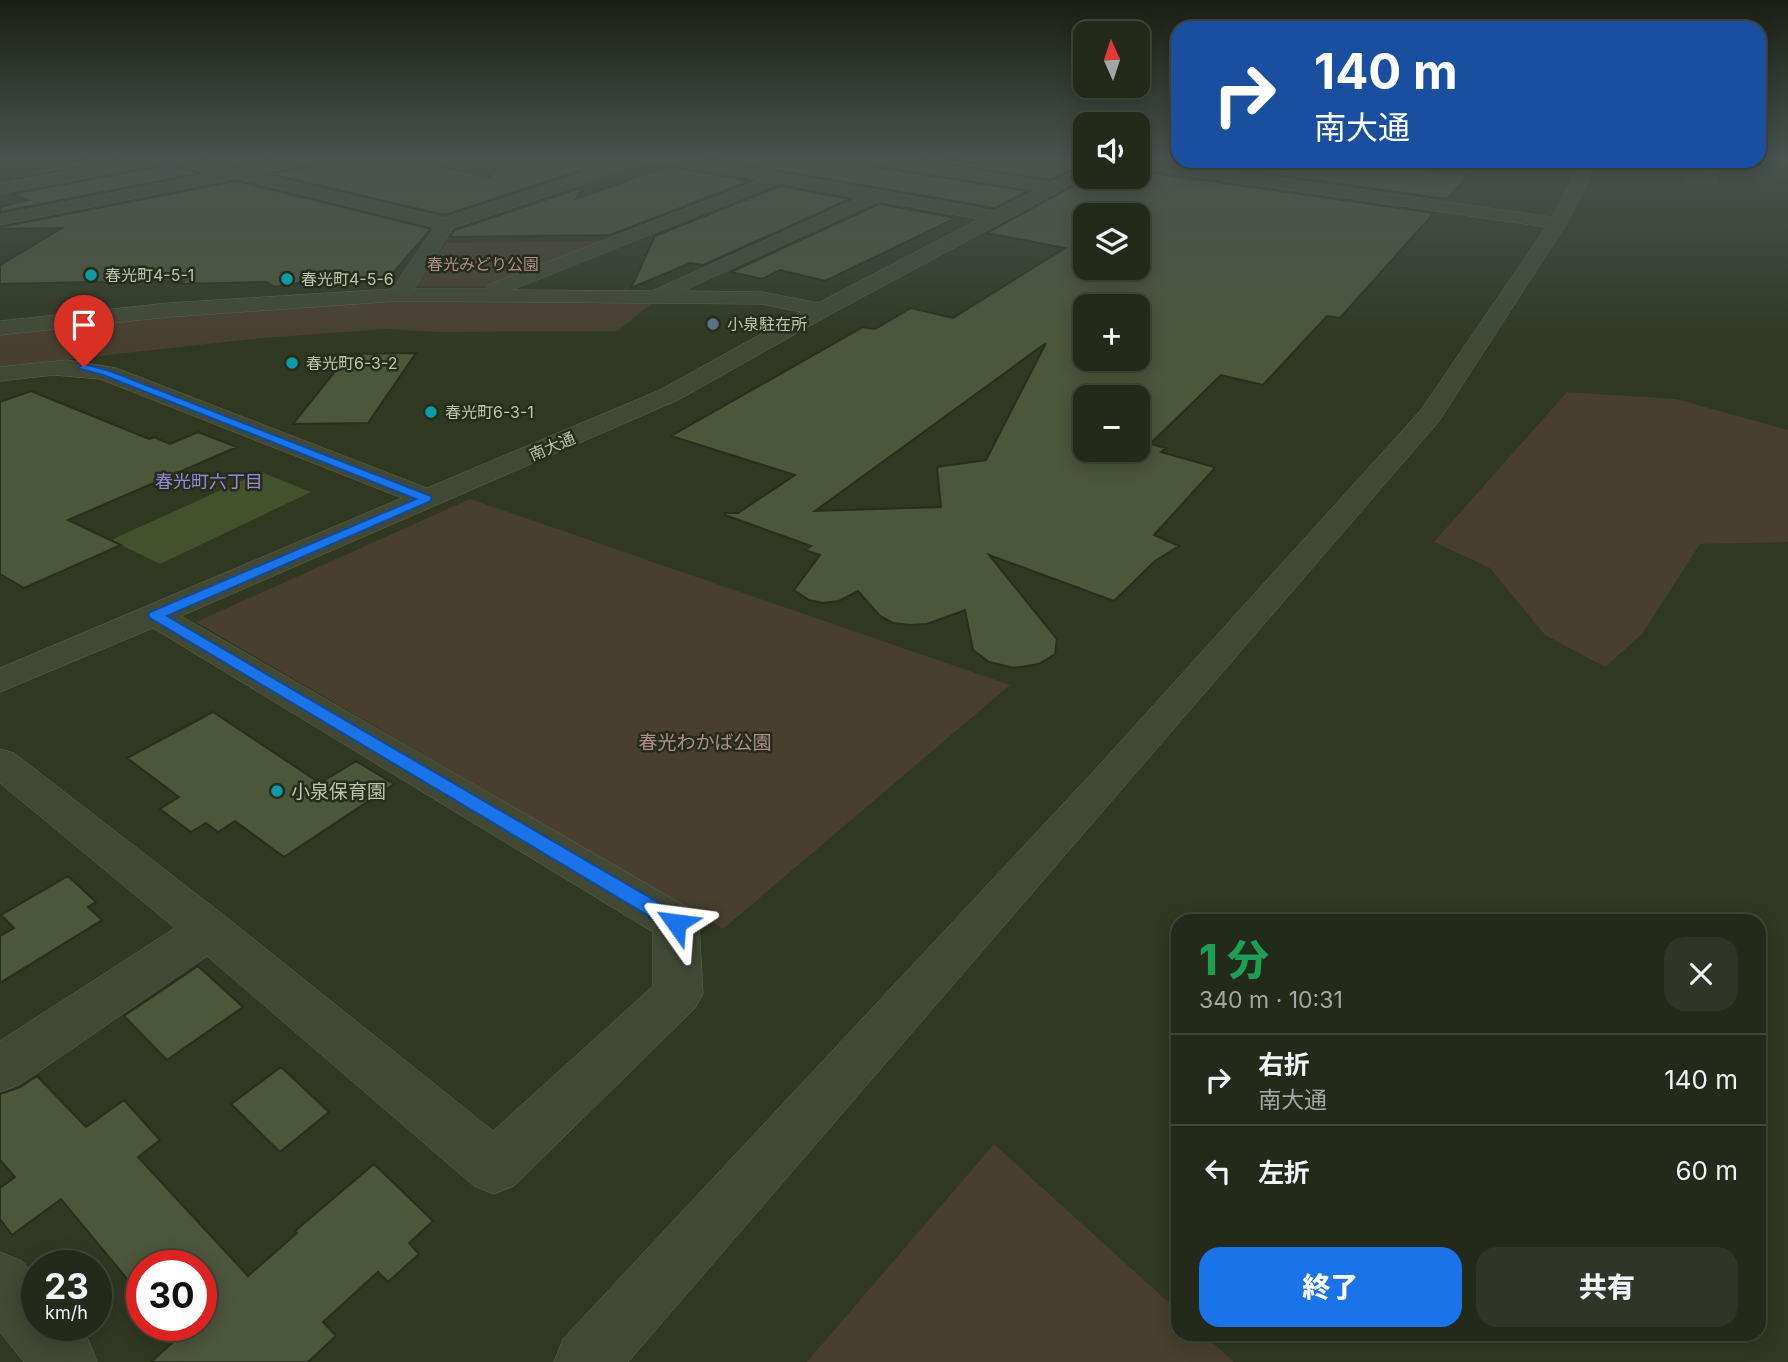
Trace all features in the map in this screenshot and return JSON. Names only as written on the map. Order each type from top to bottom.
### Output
[{"type":"street","points":[[436,222],[446,224],[453,222]]},
{"type":"street","points":[[483,296],[510,281],[665,222]]},
{"type":"street","points":[[656,296],[821,222]]},
{"type":"street","name":"南大通","points":[[0,681],[669,395],[987,222]]},
{"type":"street","points":[[586,1362],[1116,772],[1430,415],[1558,223],[1548,222]]},
{"type":"street","points":[[399,295],[446,224]]},
{"type":"street","points":[[0,328],[263,302],[399,295],[762,298],[821,310]]},
{"type":"street","points":[[0,305],[23,314],[32,324]]},
{"type":"street","points":[[0,374],[61,366],[84,367],[107,373],[427,498]]},
{"type":"street","points":[[0,762],[209,930],[494,1167],[678,994],[676,923],[155,615]]},
{"type":"street","points":[[0,1069],[209,930]]},
{"type":"street","points":[[0,1283],[65,1362]]},
{"type":"green space","name":"春光みどり公園","points":[[603,241],[487,286],[417,286],[446,243]]},
{"type":"green space","points":[[400,300],[652,303],[618,331],[440,332],[385,329],[252,339],[0,367],[0,335],[221,312]]},
{"type":"green space","points":[[1567,392],[1676,399],[1788,430],[1788,542],[1700,544],[1642,634],[1605,667],[1545,635],[1490,568],[1434,542]]},
{"type":"green space","name":"春光わかば公園","points":[[470,499],[1010,685],[723,929],[196,622]]},
{"type":"green space","points":[[994,1144],[1171,1305],[1171,1341],[1211,1341],[1234,1362],[807,1362]]},
{"type":"shaded area","points":[[261,472],[311,492],[160,564],[111,540]]},
{"type":"building","points":[[28,222],[401,222],[431,229],[386,281],[297,283],[275,287],[266,282],[180,284],[185,280],[0,284],[0,265],[62,228],[0,227]]},
{"type":"building","points":[[480,222],[645,222],[610,235],[450,237],[455,230]]},
{"type":"building","points":[[691,222],[800,222],[703,265],[690,263],[631,288],[655,236]]},
{"type":"building","points":[[841,222],[949,222],[825,281],[780,270],[762,279],[731,272]]},
{"type":"building","points":[[1008,222],[1073,222],[1073,280],[1150,280],[1150,222],[1426,222],[1340,318],[1327,316],[1263,385],[1221,375],[1150,444],[1166,448],[1161,452],[1214,469],[1154,535],[1179,546],[1155,561],[1114,601],[989,555],[1057,639],[1055,654],[1039,664],[1014,668],[989,662],[973,650],[965,610],[927,624],[910,625],[893,623],[880,616],[858,591],[839,601],[823,603],[809,600],[794,590],[820,555],[805,550],[811,546],[725,515],[738,513],[795,475],[671,436],[863,327],[875,329],[911,308],[953,318],[1065,248],[987,233]],"holes":[[[1046,343],[986,460],[937,467],[941,507],[815,511]]]},
{"type":"building","points":[[416,353],[368,423],[293,424],[349,354]]},
{"type":"building","points":[[31,391],[149,439],[154,437],[170,444],[198,432],[237,447],[68,520],[121,545],[24,588],[0,574],[0,402]]},
{"type":"building","name":"小泉保育園","points":[[213,712],[320,783],[356,761],[394,784],[284,857],[235,821],[218,832],[206,823],[191,832],[160,809],[179,797],[127,758]]},
{"type":"building","points":[[68,876],[96,902],[88,907],[102,920],[0,983],[0,936],[14,928],[1,915]]},
{"type":"building","points":[[198,966],[243,1007],[167,1060],[124,1016]]},
{"type":"building","points":[[281,1067],[329,1112],[280,1152],[231,1104]]},
{"type":"building","points":[[37,1076],[86,1127],[124,1100],[160,1140],[138,1157],[248,1276],[297,1233],[295,1231],[374,1164],[433,1221],[409,1243],[419,1254],[388,1282],[378,1272],[323,1322],[336,1336],[308,1362],[151,1362],[174,1341],[217,1341],[217,1250],[126,1250],[126,1278],[112,1261],[112,1250],[103,1250],[61,1199],[12,1235],[0,1219],[0,1188],[15,1177],[0,1160],[0,1094],[20,1087]]},
{"type":"place","name":"春光町4-5-1","points":[[91,275]]},
{"type":"place","name":"春光町4-5-6","points":[[287,279]]},
{"type":"place","name":"小泉駐在所","points":[[713,324]]},
{"type":"place","name":"春光町6-3-2","points":[[292,363]]},
{"type":"place","name":"春光町6-3-1","points":[[431,412]]},
{"type":"place","name":"小泉保育園","points":[[277,791]]},
{"type":"district","name":"春光町六丁目","points":[[209,482]]},
{"type":"route","points":[[84,367],[107,373],[427,498],[155,615],[676,923]]}]
